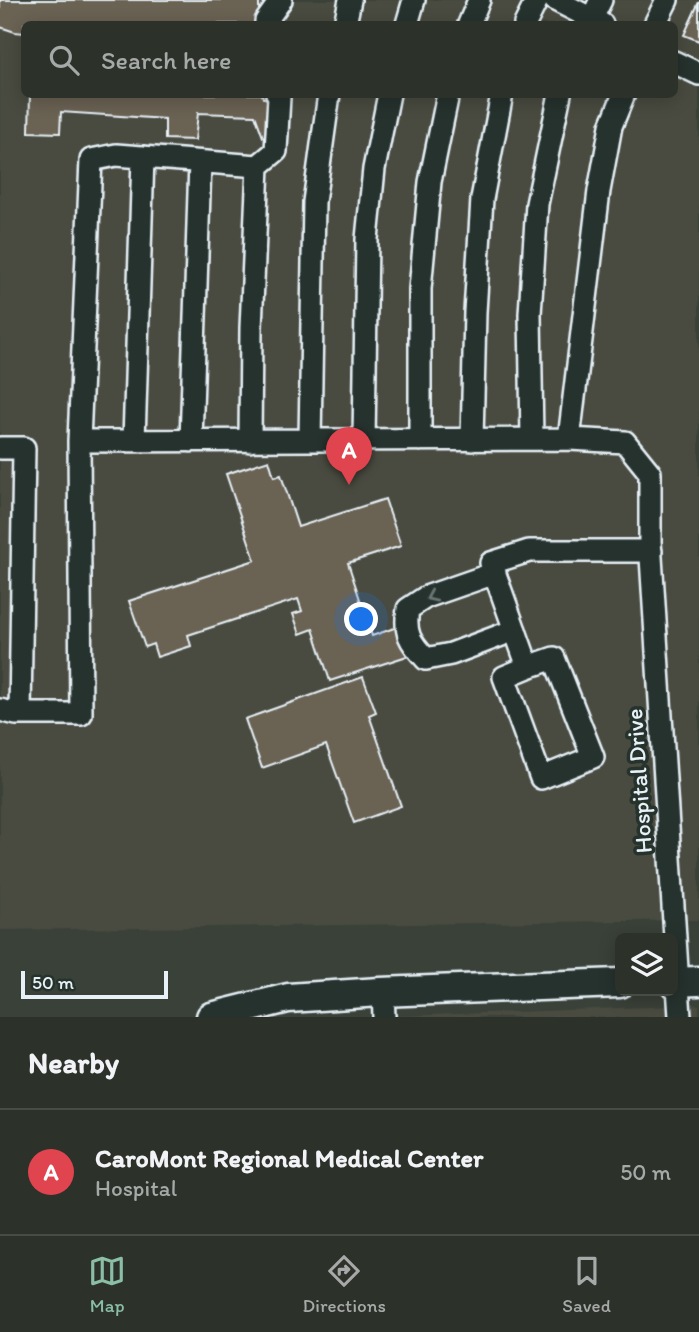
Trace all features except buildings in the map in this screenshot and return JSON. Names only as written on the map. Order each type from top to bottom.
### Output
[{"type":"main road","points":[[211,1017],[288,998],[384,1004],[615,983]]},
{"type":"street","points":[[266,21],[281,0]]},
{"type":"street","points":[[346,21],[350,0]]},
{"type":"street","points":[[408,21],[414,0]]},
{"type":"street","points":[[471,21],[479,0]]},
{"type":"street","points":[[526,21],[537,0]]},
{"type":"street","points":[[555,0],[596,17]]},
{"type":"street","points":[[656,21],[667,0]]},
{"type":"street","points":[[678,64],[699,74]]},
{"type":"street","points":[[0,448],[24,448],[10,712],[80,714],[79,441],[91,160],[116,155],[258,166],[276,151],[279,98]]},
{"type":"street","points":[[310,440],[314,202],[329,98]]},
{"type":"street","points":[[364,440],[367,239],[374,169],[388,98]]},
{"type":"street","points":[[420,440],[420,289],[430,182],[447,98]]},
{"type":"street","points":[[472,440],[475,312],[482,199],[501,98]]},
{"type":"street","points":[[532,439],[530,314],[537,204],[559,98]]},
{"type":"street","points":[[569,439],[598,191],[611,127],[622,98]]},
{"type":"street","points":[[134,441],[143,157]]},
{"type":"street","points":[[191,441],[200,162]]},
{"type":"street","points":[[250,441],[251,328],[258,166]]},
{"type":"street","name":"Hospital Drive","points":[[79,441],[569,439],[625,442],[650,473],[650,546],[683,982],[680,1017]]},
{"type":"street","points":[[527,667],[491,563],[529,551],[650,546]]},
{"type":"street","points":[[495,573],[426,597],[408,609],[406,622],[410,641],[426,659],[451,654],[514,630]]},
{"type":"street","points":[[554,658],[593,757],[541,778],[504,677],[527,667],[554,658]]},
{"type":"shaded area","points":[[0,0],[699,0],[699,920],[0,930]]},
{"type":"shaded area","points":[[699,1005],[699,1017],[376,1017]]},
{"type":"place","name":"CaroMont Regional Medical Center","points":[[349,485]]}]
